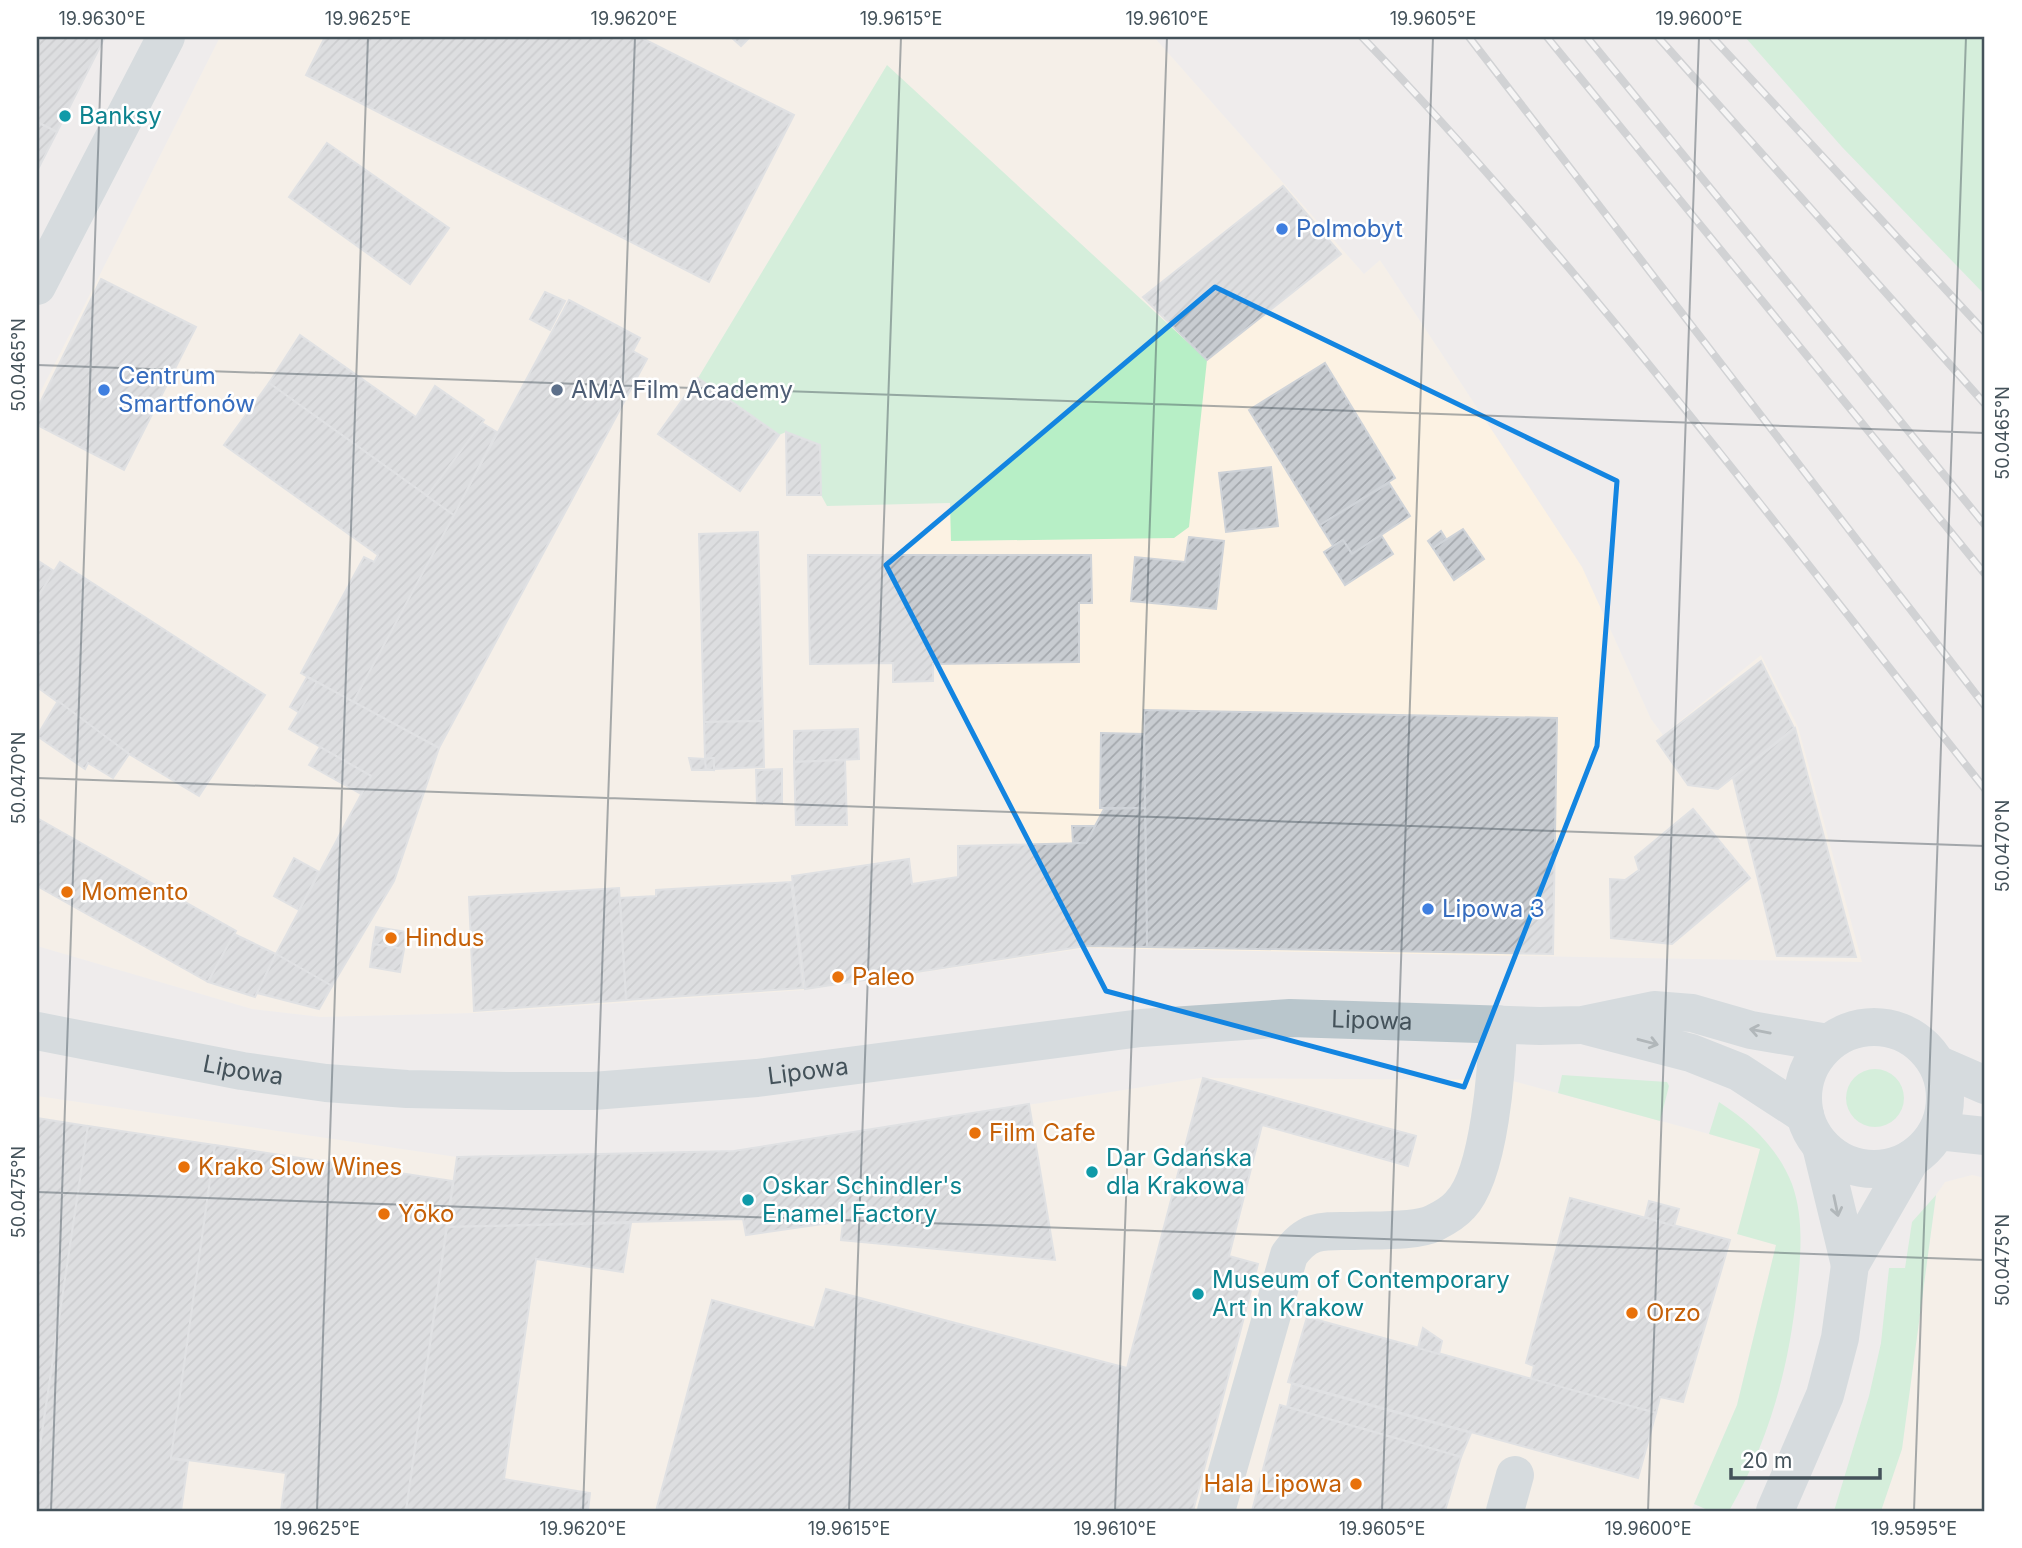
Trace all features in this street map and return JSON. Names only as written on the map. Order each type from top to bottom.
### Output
[{"type":"street","points":[[37,286],[166,37]]},
{"type":"street","name":"Lipowa","points":[[37,1031],[229,1069],[326,1083],[407,1089],[593,1091],[757,1078],[1141,1028],[1290,1018],[1582,1025],[1654,1010],[1679,1012],[1751,1030],[1828,1043]]},
{"type":"street","points":[[1216,1511],[1289,1255],[1301,1239],[1320,1231],[1381,1230],[1432,1224],[1461,1205],[1477,1176],[1482,1152],[1494,1092],[1498,1024]]},
{"type":"street","name":"Lipowa","points":[[1582,1025],[1692,1053],[1739,1072],[1813,1131]]},
{"type":"street","points":[[1850,1265],[1802,1095],[1814,1058],[1828,1043],[1846,1031],[1867,1026],[1889,1027],[1917,1041],[1939,1065],[1985,1085]]},
{"type":"street","points":[[1813,1131],[1840,1161],[1864,1168],[1888,1168],[1911,1159],[1926,1148],[1938,1131],[1947,1098],[1939,1065]]},
{"type":"street","points":[[1938,1131],[1985,1136]]},
{"type":"street","points":[[1775,1511],[1825,1395],[1840,1338],[1850,1265],[1911,1159]]},
{"type":"street","points":[[1505,1511],[1515,1475]]},
{"type":"highlighted area","points":[[1215,287],[1617,481],[1597,746],[1464,1087],[1106,991],[886,565]]},
{"type":"shaded area","points":[[220,37],[1154,37],[1364,274],[1380,260],[1582,567],[1651,719],[1663,735],[1761,655],[1798,727],[1862,962],[1087,948],[805,990],[474,1013],[321,1017],[252,1009],[37,946],[37,399]]},
{"type":"shaded area","points":[[1200,1078],[1509,1080],[1761,1148],[1738,1233],[1776,1245],[1737,1405],[1691,1511],[37,1511],[37,1096],[457,1157],[734,1151]]},
{"type":"shaded area","points":[[1972,1175],[1985,1178],[1985,1511],[1881,1511],[1902,1448],[1936,1195],[1945,1182]]},
{"type":"green space","points":[[1745,37],[1985,37],[1985,295],[1842,147]]},
{"type":"green space","points":[[887,65],[1207,360],[1189,527],[1174,538],[951,541],[950,503],[827,506],[821,495],[820,445],[786,432],[779,435],[698,378]]},
{"type":"green space","points":[[1875,1069],[1891,1074],[1899,1082],[1904,1098],[1899,1114],[1891,1122],[1875,1127],[1859,1122],[1851,1114],[1846,1098],[1851,1082],[1859,1074]]},
{"type":"green space","points":[[1562,1075],[1667,1082],[1669,1086],[1660,1121],[1558,1093]]},
{"type":"green space","points":[[1719,1102],[1752,1127],[1779,1159],[1796,1197],[1800,1236],[1800,1263],[1783,1376],[1766,1431],[1729,1511],[1710,1511],[1694,1504],[1737,1405],[1776,1245],[1737,1234],[1760,1149],[1709,1134]]},
{"type":"green space","points":[[1936,1195],[1902,1449],[1881,1511],[1834,1511],[1869,1396],[1881,1343],[1889,1268],[1905,1268],[1912,1222]]},
{"type":"building","points":[[39,37],[105,37],[57,132],[37,122]]},
{"type":"building","points":[[325,37],[640,37],[794,115],[709,282],[306,75]]},
{"type":"building","points":[[731,37],[750,37],[741,46]]},
{"type":"building","points":[[37,122],[57,132],[37,171]]},
{"type":"building","points":[[327,143],[449,228],[410,284],[289,197]]},
{"type":"building","points":[[1283,186],[1341,254],[1207,360],[1143,297]]},
{"type":"building","points":[[101,279],[196,327],[124,470],[37,425],[37,409]]},
{"type":"building","points":[[545,292],[565,301],[550,330],[530,319]]},
{"type":"building","points":[[569,300],[640,338],[633,351],[647,359],[439,748],[353,702]]},
{"type":"building","points":[[300,335],[416,417],[435,386],[484,420],[427,496],[269,383]]},
{"type":"building","points":[[1325,363],[1395,478],[1320,525],[1249,410]]},
{"type":"building","points":[[698,378],[779,435],[740,491],[658,434]]},
{"type":"building","points":[[269,383],[454,515],[353,702],[301,673],[364,557],[374,562],[378,555],[224,445]]},
{"type":"building","points":[[482,423],[497,432],[454,515],[427,496]]},
{"type":"building","points":[[786,432],[820,445],[821,495],[787,495]]},
{"type":"building","points":[[1271,467],[1278,526],[1226,532],[1219,473]]},
{"type":"building","points":[[1389,483],[1410,516],[1352,554],[1343,540],[1333,546],[1320,525]]},
{"type":"building","points":[[1463,529],[1484,559],[1454,580],[1433,548]]},
{"type":"building","points":[[1441,531],[1446,539],[1433,548],[1428,541]]},
{"type":"building","points":[[758,532],[763,721],[704,722],[699,534]]},
{"type":"building","points":[[1381,535],[1393,554],[1345,585],[1324,552],[1343,540],[1352,554]]},
{"type":"building","points":[[1189,537],[1224,541],[1216,609],[1131,601],[1135,557],[1185,562]]},
{"type":"building","points":[[808,555],[1091,555],[1092,603],[1079,603],[1079,662],[933,664],[933,681],[893,682],[893,663],[810,664]]},
{"type":"building","points":[[37,560],[54,571],[37,598]]},
{"type":"building","points":[[60,562],[265,695],[199,796],[129,754],[37,687],[37,598]]},
{"type":"building","points":[[1761,661],[1794,728],[1718,789],[1688,785],[1657,741]]},
{"type":"building","points":[[307,677],[317,682],[300,713],[290,707]]},
{"type":"building","points":[[317,682],[439,748],[394,881],[332,986],[276,954],[371,776],[289,729]]},
{"type":"building","points":[[58,701],[129,754],[113,778],[88,763],[85,769],[37,736]]},
{"type":"building","points":[[1144,710],[1557,718],[1553,954],[1147,947]]},
{"type":"building","points":[[763,721],[764,767],[714,769],[714,758],[705,759],[704,722]]},
{"type":"building","points":[[1795,728],[1856,957],[1777,956],[1733,778]]},
{"type":"building","points":[[858,729],[859,759],[794,762],[794,731]]},
{"type":"building","points":[[1101,733],[1144,734],[1145,808],[1100,808]]},
{"type":"building","points":[[320,747],[371,776],[361,794],[309,765]]},
{"type":"building","points":[[689,758],[705,759],[706,769],[714,770],[692,770]]},
{"type":"building","points":[[714,758],[714,770],[706,769],[705,759]]},
{"type":"building","points":[[845,760],[847,825],[796,825],[794,762]]},
{"type":"building","points":[[782,769],[782,803],[757,803],[756,770]]},
{"type":"building","points":[[1145,808],[1147,947],[1086,946],[805,989],[792,876],[909,859],[912,884],[958,877],[958,846],[1086,843],[1104,809]]},
{"type":"building","points":[[1693,809],[1750,878],[1672,944],[1611,938],[1610,879],[1625,880],[1639,870],[1635,857]]},
{"type":"building","points":[[37,818],[236,931],[208,982],[37,886]]},
{"type":"building","points":[[1072,826],[1095,826],[1086,843],[1073,843]]},
{"type":"building","points":[[294,858],[319,872],[299,910],[274,896]]},
{"type":"building","points":[[791,882],[803,988],[626,1000],[620,898],[656,896],[656,890]]},
{"type":"building","points":[[619,888],[626,1000],[474,1011],[469,897]]},
{"type":"building","points":[[376,927],[407,932],[404,949],[373,944]]},
{"type":"building","points":[[234,934],[276,954],[255,997],[208,982]]},
{"type":"building","points":[[373,944],[404,949],[400,972],[370,967]]},
{"type":"building","points":[[276,954],[332,986],[319,1009],[257,993]]},
{"type":"building","name":"Museum of Contemporary Art in Krakow","points":[[1203,1078],[1416,1136],[1408,1166],[1262,1125],[1229,1256],[1258,1264],[1193,1511],[656,1511],[712,1300],[814,1328],[826,1289],[1127,1368]]},
{"type":"building","name":"Oskar Schindler's Enamel Factory","points":[[1029,1104],[1055,1260],[841,1240],[843,1221],[746,1235],[743,1219],[447,1227],[457,1157],[734,1151]]},
{"type":"building","points":[[37,1118],[88,1126],[37,1466]]},
{"type":"building","points":[[88,1126],[215,1145],[171,1459],[188,1461],[181,1511],[37,1511],[37,1466]]},
{"type":"building","points":[[215,1145],[453,1181],[406,1511],[281,1511],[286,1473],[171,1458]]},
{"type":"building","points":[[1570,1198],[1730,1240],[1683,1402],[1660,1397],[1656,1413],[1531,1379],[1534,1366],[1526,1363]]},
{"type":"building","points":[[1649,1201],[1679,1209],[1674,1226],[1645,1217]]},
{"type":"building","points":[[631,1223],[623,1272],[536,1259],[504,1479],[590,1493],[588,1511],[406,1511],[447,1227]]},
{"type":"building","points":[[1307,1317],[1656,1413],[1638,1478],[1288,1382]]},
{"type":"building","points":[[1423,1328],[1442,1341],[1439,1354],[1418,1348]]},
{"type":"building","points":[[1292,1384],[1471,1433],[1461,1457],[1287,1407]]},
{"type":"building","name":"Hala Lipowa","points":[[1280,1405],[1461,1457],[1445,1511],[1252,1511]]},
{"type":"railway","points":[[1362,37],[1445,126],[1605,311],[1985,789]]},
{"type":"railway","points":[[1469,37],[1985,706]]},
{"type":"railway","points":[[1547,37],[1985,574]]},
{"type":"railway","points":[[1587,37],[1985,525]]},
{"type":"railway","points":[[1658,37],[1985,404]]},
{"type":"railway","points":[[1712,37],[1985,332]]},
{"type":"place","name":"Banksy","points":[[65,116]]},
{"type":"place","name":"Polmobyt","points":[[1282,229]]},
{"type":"place","name":"Centrum Smartfonów","points":[[104,390]]},
{"type":"place","name":"AMA Film Academy","points":[[557,390]]},
{"type":"place","name":"Momento","points":[[67,892]]},
{"type":"place","name":"Lipowa 3","points":[[1428,909]]},
{"type":"place","name":"Hindus","points":[[391,938]]},
{"type":"place","name":"Paleo","points":[[838,977]]},
{"type":"place","name":"Film Cafe","points":[[975,1133]]},
{"type":"place","name":"Krako Slow Wines","points":[[184,1167]]},
{"type":"place","name":"Dar Gdańska dla Krakowa","points":[[1092,1172]]},
{"type":"place","name":"Oskar Schindler's Enamel Factory","points":[[748,1200]]},
{"type":"place","name":"Yōko","points":[[384,1214]]},
{"type":"place","name":"Museum of Contemporary Art in Krakow","points":[[1198,1294]]},
{"type":"place","name":"Orzo","points":[[1632,1313]]},
{"type":"place","name":"Hala Lipowa","points":[[1356,1484]]}]
